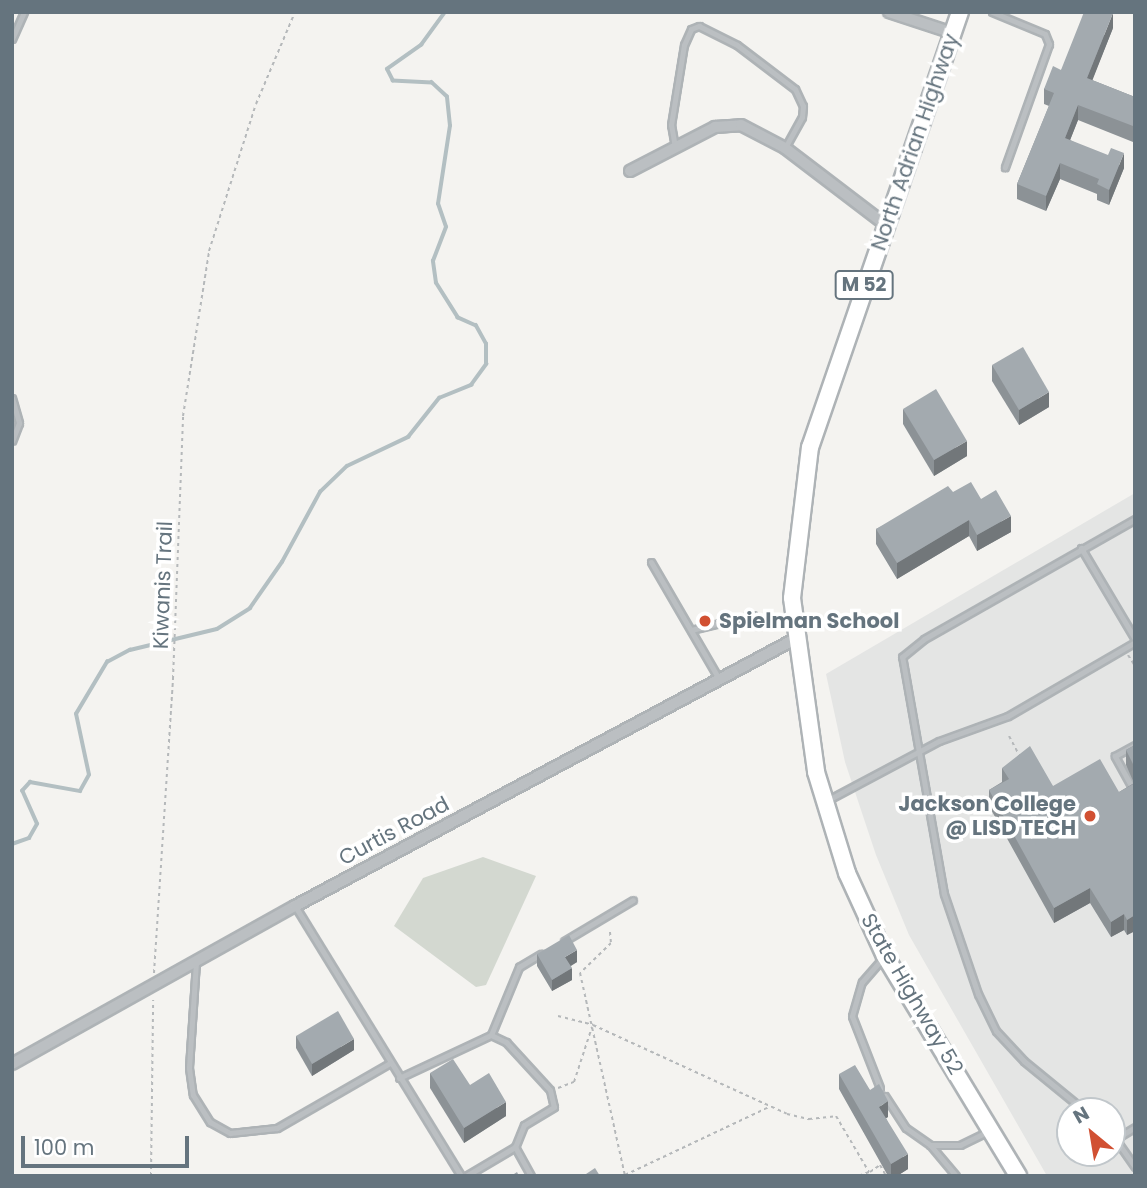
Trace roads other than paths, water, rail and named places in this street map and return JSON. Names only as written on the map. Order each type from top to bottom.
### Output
[{"type":"main road","name":"North Adrian Highway","points":[[797,638],[794,565],[810,447],[960,12]]},
{"type":"main road","name":"State Highway 52","points":[[797,638],[804,709],[824,802],[847,873],[885,956],[1018,1176]]},
{"type":"street","points":[[889,12],[953,33]]},
{"type":"street","points":[[630,171],[675,147],[728,124],[758,130],[886,225]]},
{"type":"street","name":"Curtis Road","points":[[12,1064],[295,906],[797,638]]},
{"type":"lane","points":[[12,39],[24,12]]},
{"type":"lane","points":[[992,12],[1045,34],[1049,44],[1005,167]]},
{"type":"lane","points":[[675,147],[671,125],[684,45],[691,29],[699,26],[737,44],[795,89],[803,106],[802,117],[785,148]]},
{"type":"lane","points":[[12,398],[19,423],[12,441]]},
{"type":"lane","points":[[1068,1097],[1024,1061],[996,1031],[978,994],[944,894],[920,755],[901,667],[907,649],[1135,519]]},
{"type":"lane","points":[[824,802],[920,755],[939,741],[1008,716],[1135,640],[1081,548]]},
{"type":"lane","points":[[651,562],[719,678]]},
{"type":"lane","points":[[691,630],[753,615]]},
{"type":"lane","points":[[1134,791],[1115,756],[1135,745]]},
{"type":"lane","points":[[399,1078],[491,1035],[519,967],[633,900]]},
{"type":"lane","points":[[295,906],[399,1078],[464,1176],[515,1147],[524,1125],[554,1107],[550,1090],[506,1042],[491,1035]]},
{"type":"lane","points":[[885,956],[870,970],[854,1002],[856,1031],[888,1102],[911,1133],[930,1145],[957,1176]]},
{"type":"lane","points":[[196,962],[189,1068],[192,1095],[210,1122],[230,1133],[277,1128],[390,1063]]},
{"type":"lane","points":[[930,1145],[960,1145],[991,1129]]},
{"type":"lane","points":[[515,1147],[531,1176]]},
{"type":"waterway","points":[[12,844],[29,838],[37,824],[22,791],[30,782],[80,791],[89,775],[76,714],[107,662],[130,650],[217,629],[250,608],[282,562],[320,492],[347,466],[408,437],[439,398],[471,385],[486,364],[486,344],[476,326],[458,318],[436,283],[433,261],[446,227],[438,204],[450,126],[447,97],[432,83],[393,81],[387,69],[421,45],[445,12]]},
{"type":"place","name":"Spielman School","points":[[705,621]]},
{"type":"place","name":"Jackson College @ LISD TECH","points":[[1090,816]]}]
